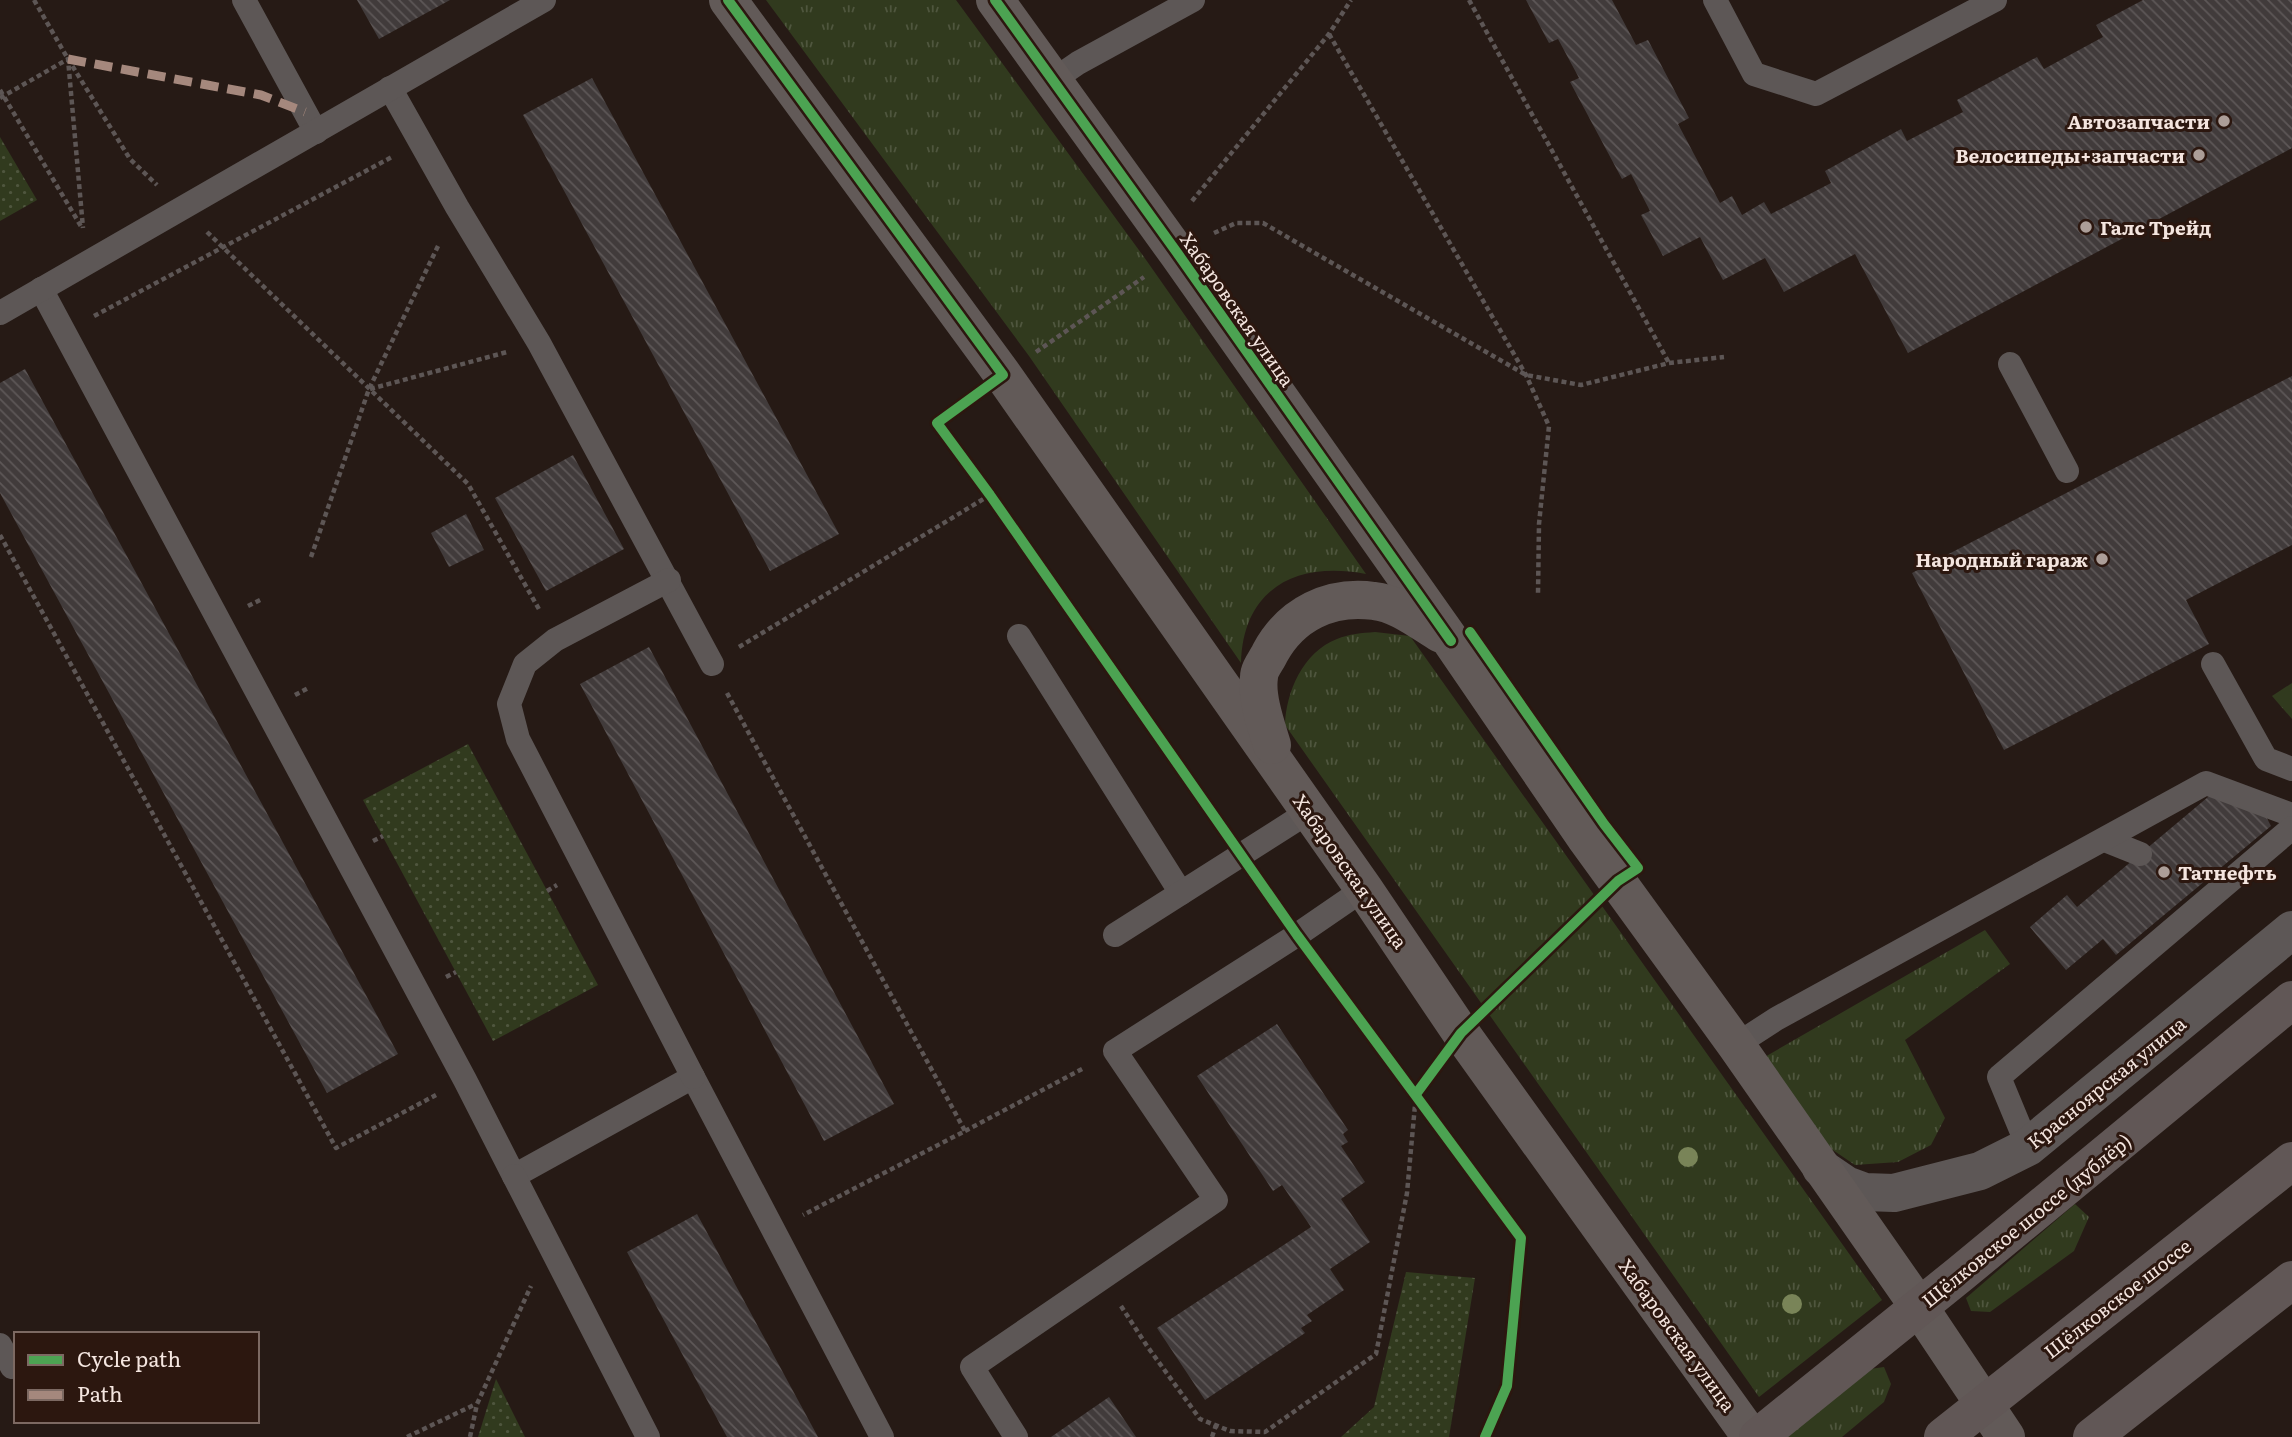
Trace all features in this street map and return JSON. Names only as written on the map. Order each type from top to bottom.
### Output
[{"type":"main road","name":"Хабаровская улица","points":[[728,0],[1003,374],[1310,811],[1461,1033],[1751,1437]]},
{"type":"main road","name":"Хабаровская улица","points":[[995,0],[1451,641],[1585,837],[1736,1045],[2006,1437]]},
{"type":"main road","points":[[1279,767],[1263,718],[1258,675],[1278,639],[1303,614],[1338,601],[1376,601],[1409,614],[1451,641]]},
{"type":"main road","name":"Щёлковское шоссе (дублёр)","points":[[1758,1437],[2292,1000]]},
{"type":"main road","name":"Щёлковское шоссе","points":[[1943,1437],[2292,1161]]},
{"type":"main road","points":[[2092,1437],[2292,1280]]},
{"type":"street","name":"Красноярская улица","points":[[1821,1168],[1846,1185],[1864,1192],[1894,1193],[1980,1171],[2028,1147],[2292,930]]},
{"type":"lane","points":[[244,0],[316,132]]},
{"type":"lane","points":[[0,313],[544,0]]},
{"type":"lane","points":[[1052,80],[1193,0]]},
{"type":"lane","points":[[1715,0],[1754,74],[1816,94],[1995,0]]},
{"type":"lane","points":[[390,88],[457,207],[540,342],[712,664]]},
{"type":"lane","points":[[41,289],[465,1080],[648,1437]]},
{"type":"lane","points":[[2010,364],[2067,471]]},
{"type":"lane","points":[[668,580],[555,640],[525,664],[509,704],[518,739],[882,1437]]},
{"type":"lane","points":[[1019,636],[1181,893]]},
{"type":"lane","points":[[2213,664],[2266,759],[2292,769]]},
{"type":"lane","points":[[1736,1045],[1776,1020],[2206,783],[2292,815]]},
{"type":"lane","points":[[1115,934],[1310,811]]},
{"type":"lane","points":[[2028,1147],[1999,1077],[2215,882],[2292,828]]},
{"type":"lane","points":[[2105,840],[2140,854]]},
{"type":"lane","points":[[1016,1437],[972,1367],[1216,1200],[1115,1051],[1364,889]]},
{"type":"lane","points":[[514,1176],[693,1077]]},
{"type":"lane","points":[[0,1345],[12,1367]]},
{"type":"path","points":[[34,0],[130,159],[468,484],[555,640]]},
{"type":"path","points":[[1191,202],[1329,34],[1351,0]]},
{"type":"path","points":[[1469,0],[1669,363]]},
{"type":"path","points":[[1329,34],[1526,375],[1549,426],[1539,524],[1538,594]]},
{"type":"path","points":[[2,97],[68,59]]},
{"type":"path","points":[[68,59],[83,230]]},
{"type":"path","points":[[0,90],[99,256]]},
{"type":"path","points":[[64,332],[420,142]]},
{"type":"path","points":[[311,557],[369,389],[457,207]]},
{"type":"path","points":[[1212,234],[1236,223],[1264,223],[1526,375],[1581,385],[1669,363],[1724,357]]},
{"type":"path","points":[[1029,356],[1153,271]]},
{"type":"path","points":[[369,389],[540,342]]},
{"type":"path","points":[[965,1131],[712,664],[990,495]]},
{"type":"path","points":[[0,535],[336,1148],[465,1080]]},
{"type":"path","points":[[1461,1033],[1618,881]]},
{"type":"path","points":[[775,1230],[1115,1051]]},
{"type":"path","points":[[1103,1279],[1200,1419],[1230,1431],[1264,1434],[1376,1354],[1408,1193],[1416,1094]]},
{"type":"path","points":[[470,1437],[477,1404],[549,1245]]},
{"type":"path","points":[[407,1437],[477,1404]]},
{"type":"path","points":[[1212,1437],[1216,1425]]},
{"type":"green space","points":[[766,0],[956,0],[1144,257],[1366,574],[1318,572],[1297,576],[1279,585],[1264,598],[1252,615],[1244,637],[1241,663],[1029,356]]},
{"type":"green space","points":[[0,137],[37,200],[0,221]]},
{"type":"green space","points":[[1375,632],[1410,636],[1882,1300],[1759,1397],[1285,725],[1293,687],[1306,663],[1315,653],[1342,637]]},
{"type":"green space","points":[[2292,683],[2292,719],[2272,696]]},
{"type":"green space","points":[[468,744],[598,985],[493,1041],[363,800]]},
{"type":"green space","points":[[1985,930],[2010,964],[1905,1040],[1945,1118],[1931,1145],[1898,1162],[1855,1165],[1815,1138],[1763,1058]]},
{"type":"green space","points":[[2075,1204],[2089,1217],[2074,1251],[1990,1312],[1971,1311],[1966,1298]]},
{"type":"green space","points":[[1406,1272],[1475,1278],[1449,1437],[1341,1437],[1374,1407]]},
{"type":"green space","points":[[1884,1367],[1891,1384],[1884,1402],[1842,1437],[1778,1437],[1870,1369]]},
{"type":"green space","points":[[496,1379],[525,1437],[478,1437]]},
{"type":"building","points":[[357,0],[450,0],[379,39]]},
{"type":"building","points":[[1526,0],[1612,0],[1636,45],[1648,40],[1689,118],[1678,124],[1720,203],[1732,196],[1742,215],[1764,202],[1771,214],[1831,183],[1825,171],[1901,129],[1907,141],[1963,112],[1957,100],[2037,57],[2044,69],[2103,37],[2096,25],[2143,0],[2292,0],[2292,148],[1908,353],[1855,254],[1784,292],[1765,258],[1723,280],[1700,237],[1663,256],[1641,215],[1650,211],[1631,174],[1622,179],[1570,82],[1579,78],[1558,39],[1549,43]]},
{"type":"building","points":[[592,78],[839,534],[770,571],[523,115]]},
{"type":"building","points":[[25,369],[398,1054],[327,1093],[0,493],[0,383]]},
{"type":"building","name":"Народный гараж","points":[[2292,376],[2292,545],[2186,600],[2209,644],[2004,750],[1912,573]]},
{"type":"building","points":[[573,455],[624,549],[546,591],[495,498]]},
{"type":"building","points":[[466,514],[484,550],[449,567],[431,533]]},
{"type":"building","points":[[649,647],[894,1104],[824,1141],[580,684]]},
{"type":"building","points":[[2214,792],[2262,809],[2271,826],[2116,955],[2103,939],[2066,970],[2030,927],[2067,895],[2077,907]]},
{"type":"building","points":[[1277,1024],[1348,1130],[1343,1134],[1348,1142],[1341,1146],[1365,1182],[1341,1199],[1370,1242],[1330,1269],[1344,1290],[1307,1315],[1312,1321],[1301,1328],[1305,1333],[1205,1400],[1157,1328],[1311,1227],[1282,1185],[1273,1191],[1197,1076]]},
{"type":"building","points":[[697,1214],[818,1437],[727,1437],[627,1252]]},
{"type":"building","points":[[1109,1397],[1136,1437],[1051,1437]]},
{"type":"marked path","points":[[68,59],[261,95],[305,112]]},
{"type":"cycle path","points":[[728,0],[1003,375],[937,423],[1297,935],[1521,1238],[1507,1386],[1485,1437]]},
{"type":"cycle path","points":[[995,0],[1451,641]]},
{"type":"cycle path","points":[[1416,1094],[1461,1033],[1618,881],[1638,868],[1604,824],[1470,632]]},
{"type":"place","name":"Автозапчасти","points":[[2224,121]]},
{"type":"place","name":"Велосипеды+запчасти","points":[[2199,155]]},
{"type":"place","name":"Галс Трейд","points":[[2086,227]]},
{"type":"place","name":"Народный гараж","points":[[2102,559]]},
{"type":"place","name":"Татнефть","points":[[2164,872]]}]
